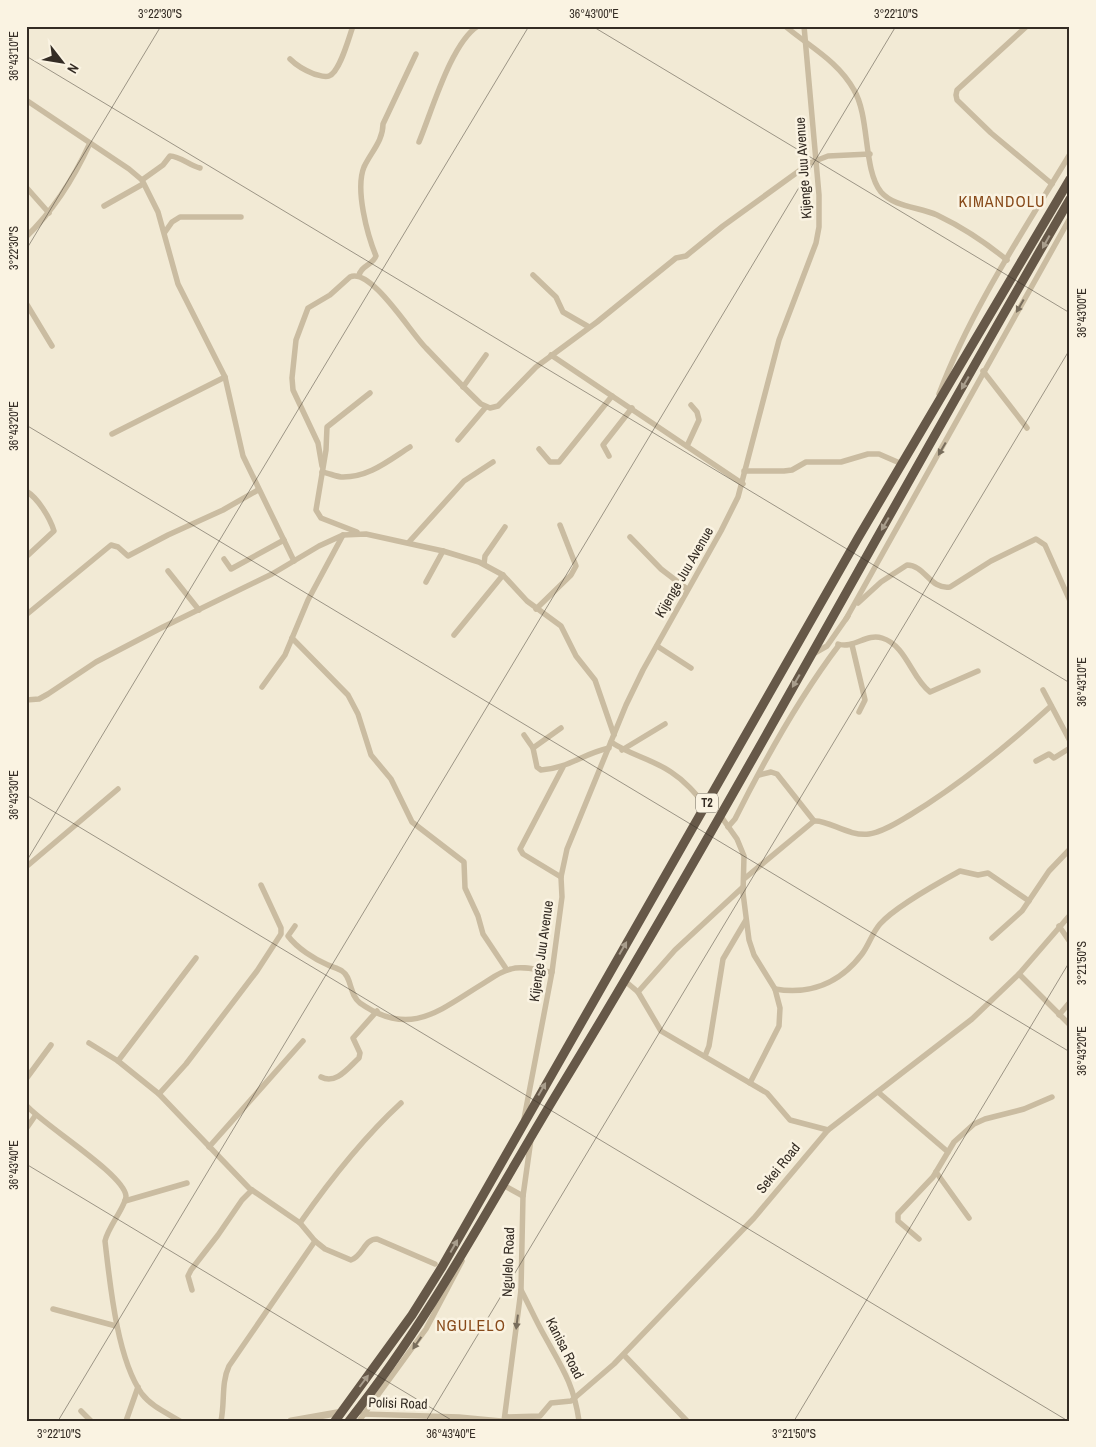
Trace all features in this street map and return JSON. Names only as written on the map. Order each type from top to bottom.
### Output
[{"type":"highway","name":"T2","points":[[335,1421],[412,1314],[442,1267],[705,805],[933,410],[1070,179]]},
{"type":"highway","name":"T2","points":[[357,1417],[473,1238],[532,1134],[604,1017],[1070,199]]},
{"type":"highway","points":[[613,966],[626,979]]},
{"type":"highway","points":[[589,1007],[604,1017]]},
{"type":"street","points":[[290,59],[309,72],[327,77],[332,75],[339,64],[353,26]]},
{"type":"street","points":[[420,142],[451,61],[464,38],[478,26]]},
{"type":"street","points":[[785,26],[805,43],[828,57],[855,91],[861,106],[877,186],[888,198],[948,220],[978,238],[1007,260]]},
{"type":"street","name":"Kijenge Juu Avenue","points":[[523,1122],[552,972],[562,897],[561,877],[567,849],[635,687],[732,511],[743,484],[744,471],[779,340],[816,242],[820,214],[804,26]]},
{"type":"street","points":[[1027,26],[957,90],[956,95],[957,100],[991,133],[1052,184]]},
{"type":"street","points":[[359,276],[361,270],[374,261],[376,256],[367,230],[362,175],[383,134],[384,124],[416,54]]},
{"type":"street","points":[[26,100],[130,169],[142,182],[165,232],[178,284],[225,377],[243,456],[294,561]]},
{"type":"street","points":[[26,237],[49,213],[79,168],[90,143]]},
{"type":"street","points":[[458,440],[485,408],[498,406],[536,367],[551,355],[676,258],[686,256],[723,226],[816,160],[828,156],[870,154]]},
{"type":"street","points":[[933,410],[953,357],[1007,260],[1070,154]]},
{"type":"street","points":[[104,206],[142,182],[170,156],[200,168]]},
{"type":"street","points":[[26,187],[49,213]]},
{"type":"street","points":[[165,232],[172,222],[180,217],[241,217]]},
{"type":"street","points":[[811,655],[832,641],[846,619],[1069,220]]},
{"type":"street","points":[[533,275],[556,297],[563,312],[589,327]]},
{"type":"street","points":[[322,469],[318,443],[293,390],[292,378],[296,340],[308,308],[330,295],[350,276],[359,276],[388,299],[420,342],[485,408]]},
{"type":"street","points":[[26,303],[52,346]]},
{"type":"street","points":[[463,386],[486,355]]},
{"type":"street","points":[[551,355],[743,484]]},
{"type":"street","points":[[983,371],[1027,428]]},
{"type":"street","points":[[112,434],[225,377]]},
{"type":"street","points":[[370,393],[328,425],[317,514],[341,527],[443,551],[484,564],[504,575],[536,609],[561,626],[576,656],[595,680],[614,735]]},
{"type":"street","points":[[539,449],[550,462],[559,462],[612,396]]},
{"type":"street","points":[[687,446],[700,420],[697,412],[691,405]]},
{"type":"street","points":[[609,456],[603,445],[632,408]]},
{"type":"street","points":[[322,469],[339,477],[363,475],[376,470],[410,447]]},
{"type":"street","points":[[744,471],[792,470],[806,462],[841,462],[868,454],[879,454],[902,464]]},
{"type":"street","points":[[408,542],[459,487],[493,462]]},
{"type":"street","points":[[26,615],[111,545],[118,546],[128,556],[223,510],[258,490]]},
{"type":"street","points":[[26,492],[33,497],[49,519],[54,531],[26,558]]},
{"type":"street","points":[[536,609],[572,575],[576,566],[560,525]]},
{"type":"street","points":[[484,564],[485,556],[506,527]]},
{"type":"street","points":[[26,700],[44,696],[96,662],[272,574],[319,546],[344,535],[366,534]]},
{"type":"street","points":[[262,687],[285,655],[317,582],[344,535]]},
{"type":"street","points":[[630,537],[661,569],[687,590]]},
{"type":"street","points":[[224,559],[231,569],[284,540]]},
{"type":"street","points":[[846,619],[870,589],[906,565],[917,567],[936,585],[950,587],[991,561],[1036,540],[1045,545],[1070,601]]},
{"type":"street","points":[[426,582],[443,551]]},
{"type":"street","points":[[168,571],[198,610]]},
{"type":"street","points":[[454,635],[504,575]]},
{"type":"street","points":[[832,641],[839,645],[852,645],[870,637],[886,640],[899,650],[930,692],[978,671]]},
{"type":"street","points":[[292,638],[348,695],[358,714],[371,755],[391,779],[412,822],[464,862],[465,888],[478,916],[483,934],[506,970]]},
{"type":"street","points":[[728,827],[735,819],[815,677],[839,645]]},
{"type":"street","points":[[852,645],[865,700],[859,712]]},
{"type":"street","points":[[657,646],[691,668]]},
{"type":"street","points":[[1043,690],[1070,741]]},
{"type":"street","points":[[744,879],[814,821],[822,821],[841,830],[856,833],[868,834],[884,829],[942,796],[1019,736],[1051,706]]},
{"type":"street","points":[[622,750],[665,724]]},
{"type":"street","points":[[533,748],[561,728]]},
{"type":"street","points":[[524,736],[533,748],[538,769],[563,768],[588,754],[610,745],[671,771],[705,805]]},
{"type":"street","points":[[1036,761],[1048,754],[1054,758],[1070,748]]},
{"type":"street","points":[[561,877],[524,854],[520,849],[563,768]]},
{"type":"street","points":[[760,775],[772,772],[777,774],[814,821]]},
{"type":"street","points":[[1070,781],[1070,786]]},
{"type":"street","points":[[26,867],[118,789]]},
{"type":"street","points":[[720,816],[737,839],[744,856],[743,887],[751,948],[775,989],[780,1008],[779,1026],[750,1083]]},
{"type":"street","points":[[992,938],[1029,901],[1050,870],[1070,849]]},
{"type":"street","points":[[775,989],[801,992],[820,988],[830,983],[862,955],[880,924],[960,871],[978,875],[988,873],[1029,901]]},
{"type":"street","points":[[159,1094],[186,1064],[257,971],[281,934],[281,928],[261,885]]},
{"type":"street","points":[[638,992],[675,950],[743,887]]},
{"type":"street","name":"Sekei Road","points":[[503,1419],[538,1416],[551,1403],[568,1402],[624,1354],[754,1218],[828,1130],[972,1019],[1019,974],[1070,915]]},
{"type":"street","points":[[705,1056],[709,1046],[723,959],[746,920]]},
{"type":"street","points":[[295,926],[288,936],[294,943],[325,964],[342,971],[346,975],[354,998],[360,1004],[399,1019],[429,1017],[506,970],[520,968],[552,972]]},
{"type":"street","points":[[1059,926],[1070,942]]},
{"type":"street","points":[[118,1062],[196,958]]},
{"type":"street","points":[[1019,974],[1070,1025]]},
{"type":"street","points":[[626,979],[638,992],[660,1030],[767,1092],[790,1120],[828,1130]]},
{"type":"street","points":[[1060,1015],[1070,1002]]},
{"type":"street","points":[[321,1077],[328,1081],[334,1080],[359,1058],[360,1053],[353,1038],[377,1011]]},
{"type":"street","points":[[209,1147],[303,1041]]},
{"type":"street","points":[[89,1043],[118,1062],[159,1094],[252,1190],[300,1223],[315,1241],[336,1255],[351,1260],[358,1256],[370,1241],[377,1239],[435,1264]]},
{"type":"street","points":[[26,1079],[51,1046]]},
{"type":"street","points":[[878,1092],[948,1152]]},
{"type":"street","points":[[918,1239],[898,1221],[898,1214],[936,1172],[954,1142],[974,1124],[985,1119],[1024,1109],[1052,1097]]},
{"type":"street","points":[[300,1223],[322,1191],[355,1153],[366,1136],[401,1103]]},
{"type":"street","points":[[26,1105],[35,1116],[81,1149],[117,1182],[125,1192],[125,1201],[108,1230],[105,1241],[116,1326],[138,1387],[146,1399],[180,1421]]},
{"type":"street","points":[[26,1129],[35,1116]]},
{"type":"street","name":"Ngulelo Road","points":[[503,1419],[521,1290],[523,1196],[532,1134]]},
{"type":"street","points":[[936,1172],[969,1218]]},
{"type":"street","points":[[125,1201],[187,1183]]},
{"type":"street","points":[[503,1185],[523,1196]]},
{"type":"street","points":[[192,1290],[188,1276],[190,1270],[218,1235],[242,1200],[252,1190]]},
{"type":"street","points":[[221,1421],[224,1401],[224,1376],[229,1366],[315,1241]]},
{"type":"street","name":"Kanisa Road","points":[[521,1290],[563,1366],[575,1397],[579,1421]]},
{"type":"street","points":[[53,1309],[116,1326]]},
{"type":"street","points":[[624,1354],[687,1421]]},
{"type":"street","points":[[126,1421],[138,1387]]},
{"type":"street","points":[[82,1411],[91,1421]]},
{"type":"street","points":[[291,1421],[342,1412]]},
{"type":"street","name":"Polisi Road","points":[[357,1417],[503,1419]]},
{"type":"district","name":"KIMANDOLU","points":[[1002,201]]},
{"type":"district","name":"NGULELO","points":[[471,1325]]}]
